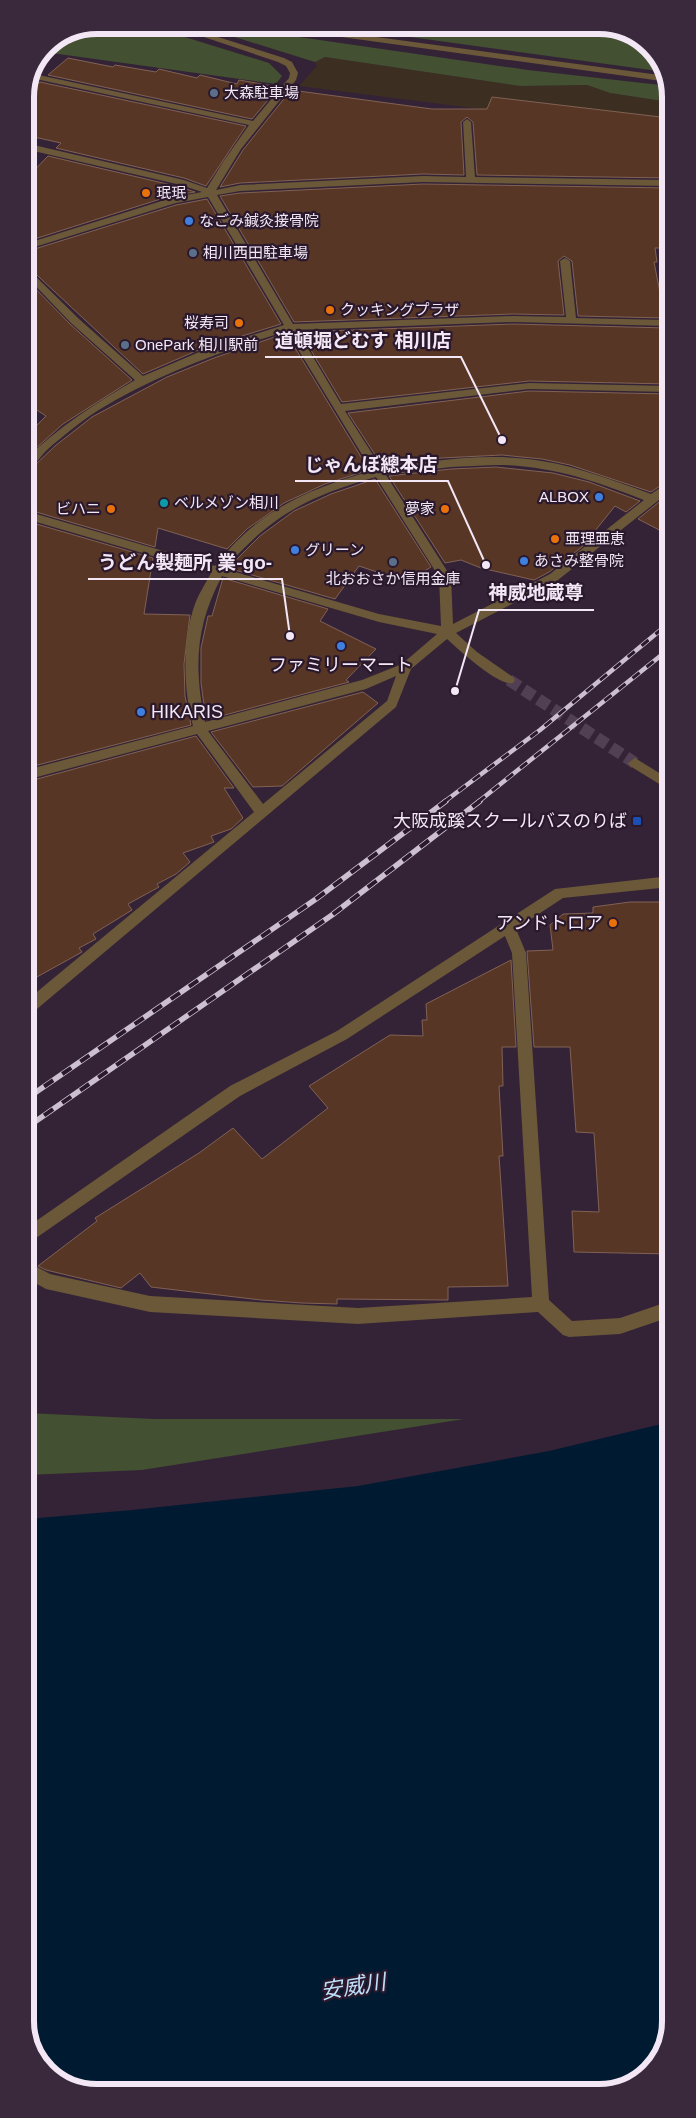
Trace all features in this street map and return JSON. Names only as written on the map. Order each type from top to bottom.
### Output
[{"type":"street","points":[[200,34],[280,60],[293,69],[293,78],[220,171],[210,192]]},
{"type":"street","points":[[332,34],[530,62],[659,78]]},
{"type":"street","points":[[37,77],[255,124]]},
{"type":"street","points":[[468,122],[471,180]]},
{"type":"street","points":[[34,148],[184,183],[210,192],[289,328],[445,577],[447,632]]},
{"type":"street","points":[[34,244],[174,200],[240,188],[423,179],[662,183]]},
{"type":"street","points":[[565,260],[571,320]]},
{"type":"street","points":[[34,278],[75,321],[142,380]]},
{"type":"street","points":[[34,457],[91,410],[142,380],[208,352],[289,328],[513,319],[662,323]]},
{"type":"street","points":[[338,408],[529,386],[662,389]]},
{"type":"street","points":[[262,813],[200,728],[191,647],[197,615],[209,586],[218,570],[248,534],[283,509],[326,488],[378,471],[428,464],[489,460],[540,464],[589,475],[652,499]]},
{"type":"street","points":[[34,773],[366,684],[406,667],[447,632],[554,577],[662,491]]},
{"type":"street","points":[[34,518],[379,618],[447,632],[473,656],[509,680]]},
{"type":"street","points":[[34,1003],[392,704],[406,667]]},
{"type":"street","points":[[635,763],[662,780]]},
{"type":"street","points":[[34,1232],[235,1092],[342,1036],[560,893],[662,882]]},
{"type":"street","points":[[509,928],[520,953],[541,1304],[569,1329],[620,1326],[662,1312]]},
{"type":"street","points":[[34,1273],[46,1280],[150,1304],[358,1316],[541,1304]]},
{"type":"shaded area","points":[[325,57],[520,86],[587,85],[610,93],[662,101],[662,132],[299,86],[317,66],[315,62]]},
{"type":"green space","points":[[175,34],[269,63],[282,76],[276,84],[51,53],[62,44],[84,35]]},
{"type":"green space","points":[[225,34],[278,34],[528,70],[661,85],[662,101],[610,93],[587,85],[520,86],[325,57],[315,62]]},
{"type":"green space","points":[[388,34],[604,34],[631,42],[641,49],[654,65],[656,71]]},
{"type":"green space","points":[[34,1413],[154,1419],[464,1419],[142,1470],[34,1475]]},
{"type":"water","name":"安威川","points":[[662,1424],[662,2021],[659,2042],[649,2060],[634,2074],[608,2084],[92,2084],[73,2079],[55,2069],[42,2053],[34,2030],[34,1518],[358,1486],[549,1451]]},
{"type":"building","points":[[68,58],[113,67],[115,65],[156,72],[159,69],[197,78],[200,75],[237,84],[239,80],[279,87],[252,119],[48,75]]},
{"type":"building","points":[[40,82],[246,126],[206,186],[184,178],[56,148],[61,143],[34,137],[35,86]]},
{"type":"building","points":[[291,90],[432,109],[487,109],[492,97],[662,117],[662,178],[477,175],[473,122],[467,117],[461,122],[464,175],[423,174],[240,183],[220,187],[243,150]]},
{"type":"building","points":[[48,156],[195,192],[170,196],[34,239],[34,171]]},
{"type":"building","points":[[423,184],[662,188],[662,248],[655,248],[657,262],[654,262],[662,303],[662,318],[578,316],[572,261],[564,256],[558,261],[564,315],[513,314],[294,322],[220,196],[240,193]]},
{"type":"building","points":[[207,199],[281,324],[203,348],[143,374],[34,272],[34,249],[176,205]]},
{"type":"building","points":[[34,287],[70,324],[132,380],[63,424],[34,450],[34,428],[46,416],[34,408]]},
{"type":"building","points":[[513,324],[662,328],[662,384],[529,381],[342,402],[300,332]]},
{"type":"building","points":[[286,333],[369,470],[325,484],[284,503],[247,529],[227,549],[158,528],[155,547],[34,511],[34,466],[55,446],[92,417],[167,377],[214,358]]},
{"type":"building","points":[[529,391],[662,394],[662,485],[651,492],[570,465],[542,459],[502,455],[441,458],[383,467],[348,413]]},
{"type":"building","points":[[496,467],[553,473],[589,482],[640,501],[626,512],[615,506],[582,547],[549,572],[534,580],[481,568],[461,560],[445,563],[389,476],[451,469]]},
{"type":"building","points":[[375,479],[431,567],[407,582],[359,566],[335,599],[228,568],[260,536],[294,511],[331,494]]},
{"type":"building","points":[[662,500],[662,531],[638,519]]},
{"type":"building","points":[[34,523],[153,558],[144,614],[190,615],[184,664],[185,696],[191,725],[34,766]]},
{"type":"building","points":[[223,578],[328,609],[320,621],[376,649],[346,680],[349,682],[206,720],[201,683],[201,648],[208,616],[212,616]]},
{"type":"building","points":[[363,692],[378,703],[282,786],[253,787],[211,732]]},
{"type":"building","points":[[196,736],[234,788],[224,788],[243,818],[231,829],[211,836],[214,842],[183,853],[190,862],[176,874],[157,884],[159,887],[128,904],[132,910],[93,934],[96,939],[79,948],[82,952],[34,979],[34,780]]},
{"type":"building","points":[[630,902],[662,902],[662,1254],[574,1252],[572,1211],[599,1212],[594,1133],[576,1132],[570,1047],[534,1047],[527,951],[553,950],[550,925],[563,914],[593,913],[593,907]]},
{"type":"building","points":[[511,960],[516,1047],[502,1047],[503,1086],[499,1086],[503,1156],[499,1156],[508,1286],[448,1287],[448,1300],[337,1299],[337,1304],[302,1303],[151,1287],[140,1273],[121,1288],[46,1270],[38,1266],[97,1221],[95,1218],[199,1153],[233,1128],[262,1159],[328,1108],[309,1086],[390,1035],[423,1036],[422,1020],[427,1020],[426,1004]]},
{"type":"tunnel","points":[[509,680],[635,763]]},
{"type":"railway","points":[[444,802],[540,730],[662,629]]},
{"type":"railway","points":[[478,802],[662,655]]},
{"type":"railway","points":[[34,1093],[316,899],[446,801]]},
{"type":"railway","points":[[34,1122],[332,915],[480,801]]},
{"type":"place","name":"大森駐車場","points":[[214,93]]},
{"type":"place","name":"珉珉","points":[[146,193]]},
{"type":"place","name":"なごみ鍼灸接骨院","points":[[189,221]]},
{"type":"place","name":"相川西田駐車場","points":[[193,253]]},
{"type":"place","name":"クッキングプラザ","points":[[330,310]]},
{"type":"place","name":"桜寿司","points":[[239,323]]},
{"type":"place","name":"OnePark 相川駅前","points":[[125,345]]},
{"type":"place","name":"道頓堀どむす 相川店","points":[[502,440]]},
{"type":"place","name":"ALBOX","points":[[599,497]]},
{"type":"place","name":"ベルメゾン相川","points":[[164,503]]},
{"type":"place","name":"ビハニ","points":[[111,509]]},
{"type":"place","name":"夢家","points":[[445,509]]},
{"type":"place","name":"亜理亜恵","points":[[555,539]]},
{"type":"place","name":"グリーン","points":[[295,550]]},
{"type":"place","name":"あさみ整骨院","points":[[524,561]]},
{"type":"place","name":"北おおさか信用金庫","points":[[393,562]]},
{"type":"place","name":"じゃんぼ總本店","points":[[486,565]]},
{"type":"place","name":"うどん製麺所 業-go-","points":[[290,636]]},
{"type":"place","name":"ファミリーマート","points":[[341,646]]},
{"type":"place","name":"神威地蔵尊","points":[[455,691]]},
{"type":"place","name":"HIKARIS","points":[[141,712]]},
{"type":"place","name":"大阪成蹊スクールバスのりば","points":[[637,821]]},
{"type":"place","name":"アンドトロア","points":[[613,923]]}]
